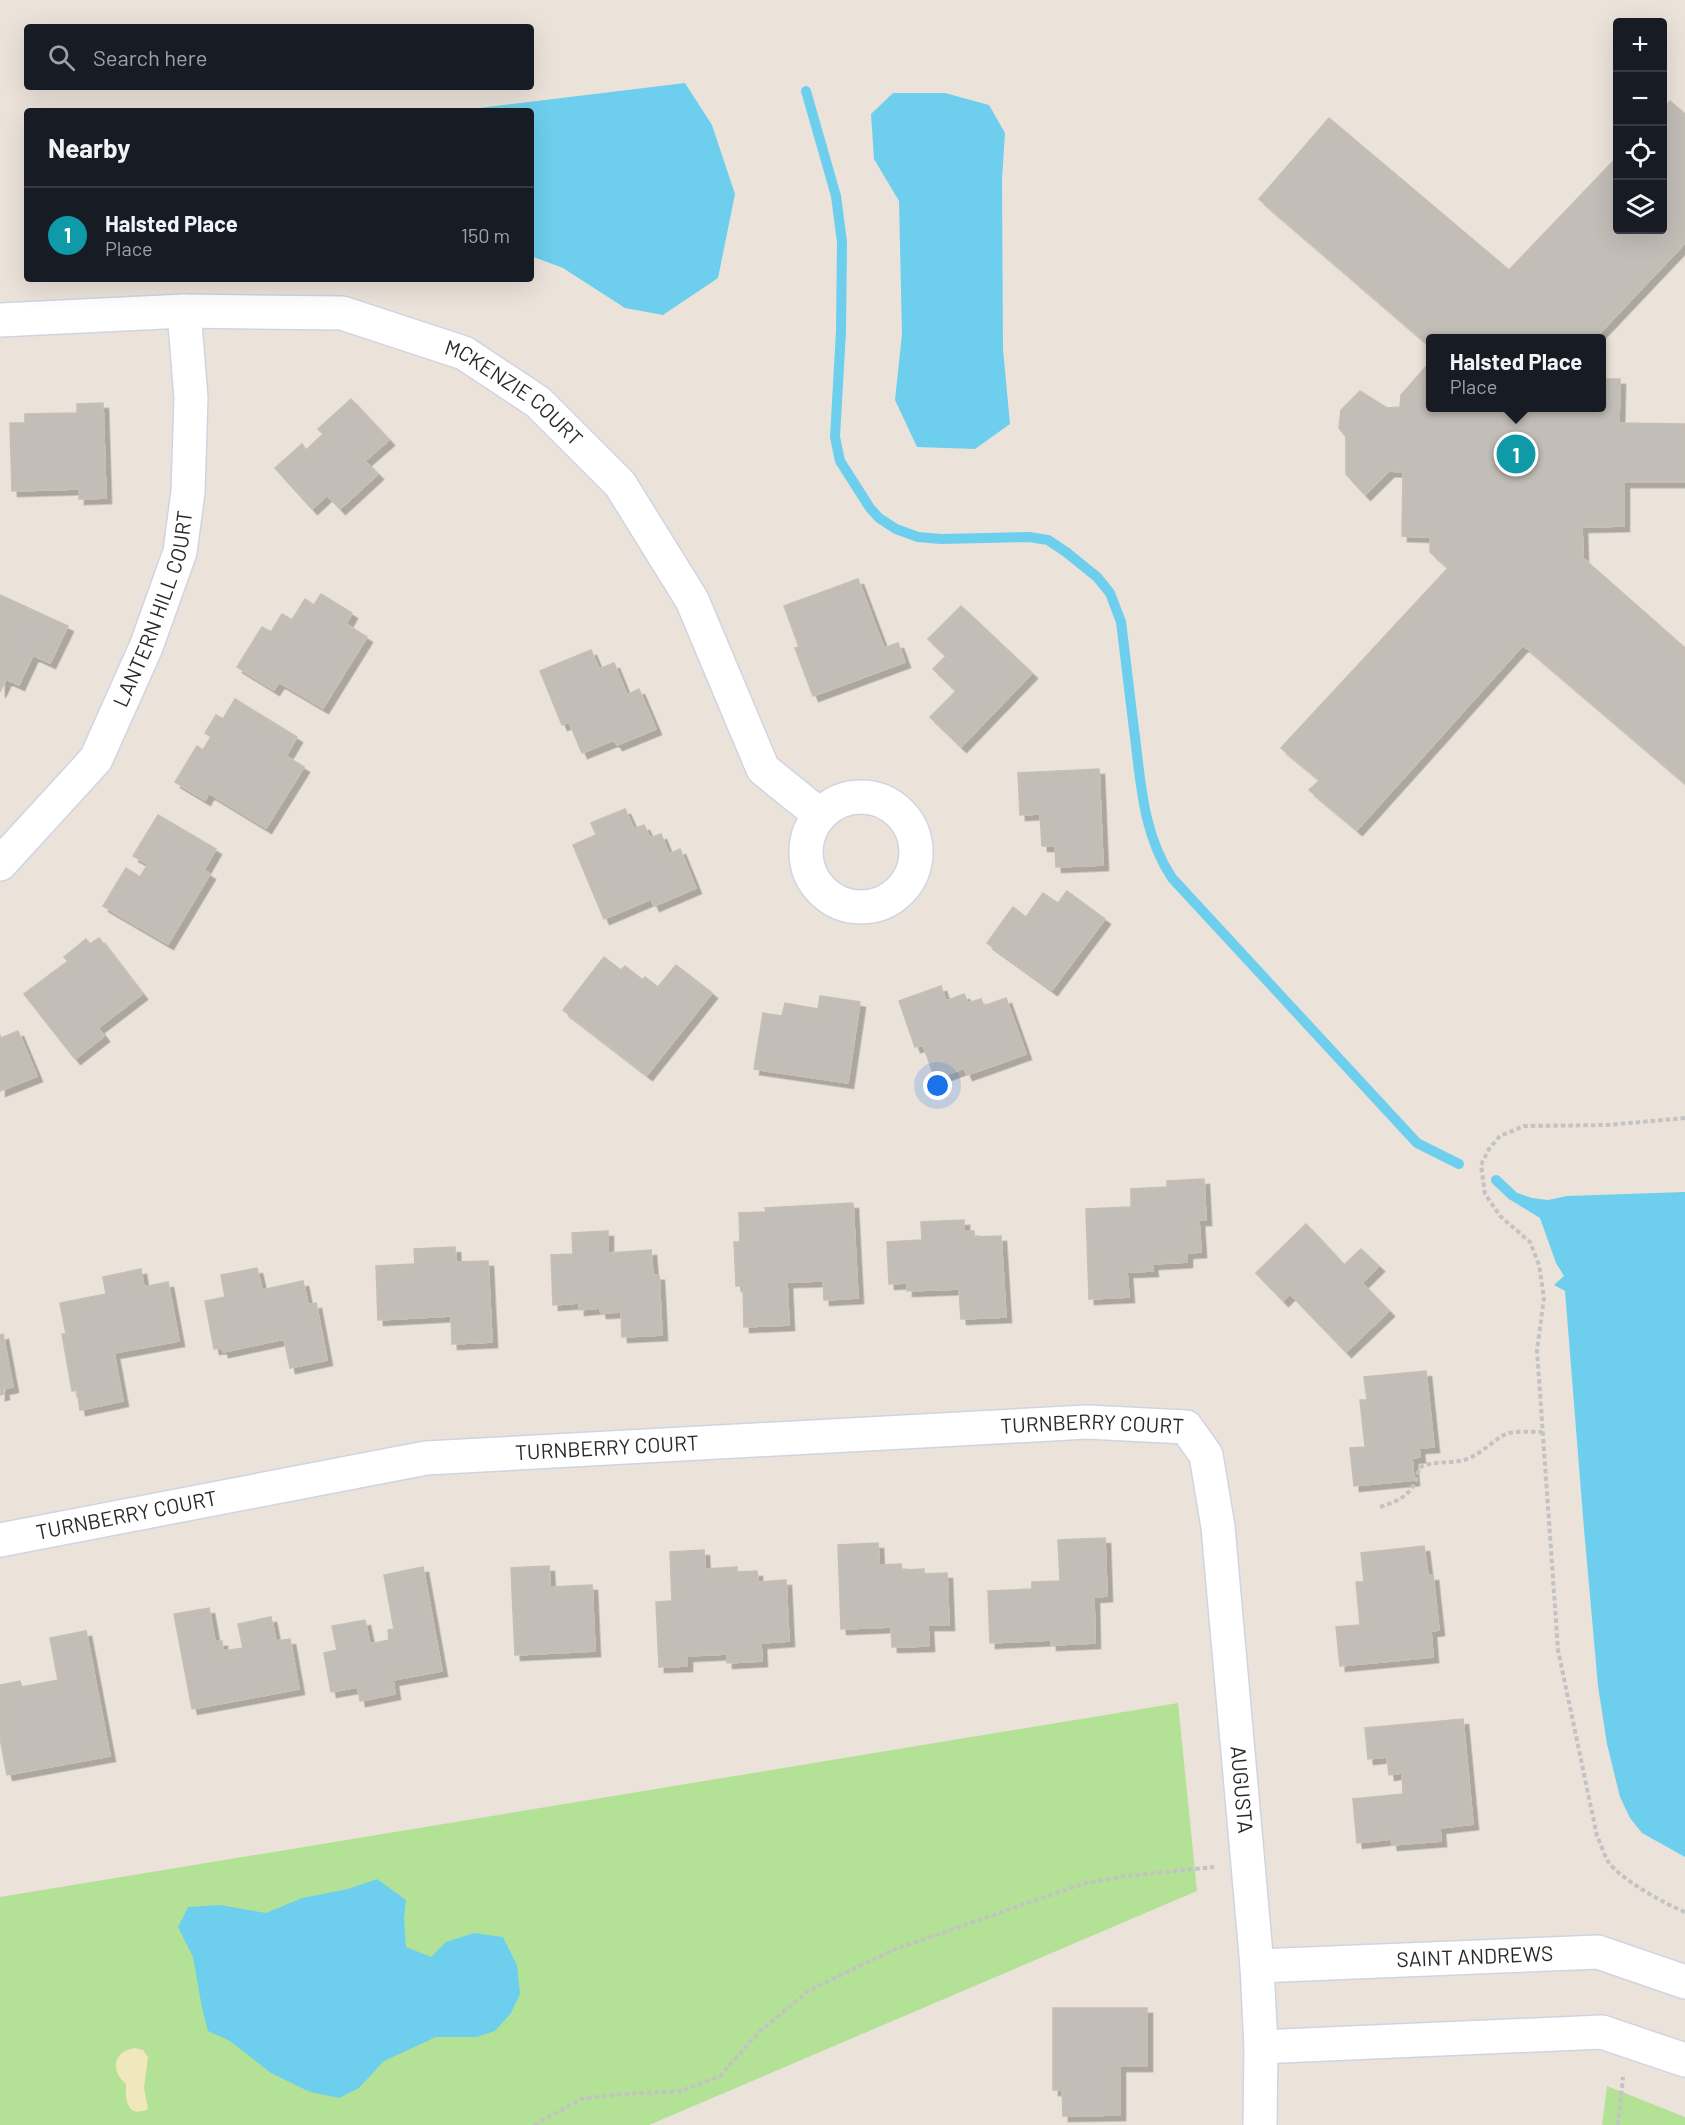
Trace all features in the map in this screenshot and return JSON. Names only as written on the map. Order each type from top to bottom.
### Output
[{"type":"street","name":"MCKENZIE COURT","points":[[0,320],[184,311],[342,314],[464,353],[538,402],[620,484],[692,600],[763,769],[820,815]]},
{"type":"street","name":"LANTERN HILL COURT","points":[[0,864],[96,759],[146,646],[180,552],[188,492],[191,398],[184,311]]},
{"type":"street","name":"TURNBERRY COURT","points":[[0,1540],[426,1458],[1087,1422],[1186,1427],[1206,1455]]},
{"type":"street","name":"AUGUSTA","points":[[1206,1455],[1218,1527],[1249,1864],[1261,2047],[1260,2125]]},
{"type":"street","name":"SAINT ANDREWS","points":[[1257,1966],[1598,1952],[1685,1982]]},
{"type":"street","points":[[1261,2047],[1602,2032],[1685,2060]]},
{"type":"path","points":[[1685,1118],[1607,1125],[1524,1126],[1500,1136],[1489,1149],[1481,1165],[1485,1194],[1500,1216],[1530,1242],[1539,1265],[1544,1298],[1537,1350],[1558,1650],[1597,1836],[1609,1863],[1668,1905],[1685,1912]]},
{"type":"path","points":[[1380,1507],[1403,1497],[1417,1482],[1419,1468],[1428,1462],[1465,1460],[1482,1453],[1507,1434],[1542,1432]]},
{"type":"path","points":[[534,2125],[581,2099],[681,2091],[720,2076],[759,2032],[808,1991],[893,1950],[1082,1884],[1136,1875],[1249,1864]]},
{"type":"path","points":[[1618,2125],[1630,2041]]},
{"type":"green space","points":[[1178,1703],[1197,1891],[649,2125],[0,2125],[0,1897]]},
{"type":"green space","points":[[1607,2086],[1685,2117],[1685,2125],[1602,2125]]},
{"type":"sand","points":[[135,2048],[143,2050],[148,2057],[144,2088],[148,2109],[141,2111],[136,2111],[129,2106],[126,2084],[116,2068],[118,2057]]},
{"type":"water","points":[[685,83],[712,125],[735,194],[718,278],[663,315],[625,308],[563,268],[534,257],[534,108],[480,108]]},
{"type":"water","points":[[893,93],[945,93],[989,105],[1005,133],[1002,180],[1003,349],[1010,424],[975,449],[917,447],[895,400],[902,334],[899,201],[874,159],[871,114]]},
{"type":"water","points":[[1515,1192],[1532,1198],[1548,1200],[1567,1196],[1685,1192],[1685,1857],[1642,1833],[1630,1818],[1620,1797],[1607,1744],[1598,1686],[1565,1291],[1554,1285],[1564,1276],[1556,1263],[1540,1218],[1509,1199]]},
{"type":"water","points":[[377,1879],[406,1900],[404,1918],[406,1947],[431,1957],[446,1942],[474,1933],[503,1937],[517,1965],[520,1994],[511,2013],[495,2031],[476,2037],[436,2037],[384,2061],[359,2088],[339,2098],[310,2092],[271,2073],[230,2041],[208,2031],[193,1957],[178,1927],[188,1907],[220,1905],[266,1913],[302,1898],[348,1889]]},
{"type":"building","points":[[1670,101],[1685,114],[1685,243],[1599,334],[1426,334],[1426,343],[1259,199],[1329,118],[1509,270],[1613,161],[1613,234],[1667,234],[1667,104]]},
{"type":"building","points":[[1426,367],[1426,412],[1606,412],[1606,379],[1620,379],[1619,423],[1685,424],[1685,482],[1624,482],[1624,526],[1582,527],[1583,558],[1685,648],[1685,783],[1523,645],[1357,830],[1309,790],[1320,780],[1281,748],[1448,568],[1430,552],[1430,537],[1402,536],[1403,472],[1389,471],[1365,495],[1346,474],[1346,437],[1339,428],[1341,410],[1360,391],[1387,408],[1400,407],[1401,395]]},
{"type":"building","points":[[351,399],[389,440],[365,461],[378,474],[340,509],[327,495],[312,509],[275,468],[302,444],[306,450],[323,434],[318,429]]},
{"type":"building","points":[[103,403],[106,498],[79,499],[79,489],[12,491],[10,423],[25,423],[25,414],[77,413],[77,404]]},
{"type":"building","points":[[858,579],[884,648],[898,643],[905,662],[813,696],[795,648],[799,647],[784,606]]},
{"type":"building","points":[[321,594],[352,613],[346,624],[367,637],[323,708],[279,682],[274,690],[237,667],[262,627],[271,632],[282,614],[292,620],[305,599],[314,605]]},
{"type":"building","points":[[0,595],[68,626],[50,663],[33,655],[19,685],[6,679],[0,692]]},
{"type":"building","points":[[961,606],[1032,673],[961,747],[930,717],[956,691],[933,669],[946,656],[928,639]]},
{"type":"building","points":[[591,650],[599,669],[614,663],[627,695],[639,689],[656,729],[617,745],[614,740],[582,753],[569,722],[562,725],[540,671]]},
{"type":"building","points":[[235,699],[297,737],[286,756],[304,767],[266,828],[209,793],[205,800],[175,782],[197,746],[203,750],[211,737],[205,733],[216,715],[223,719]]},
{"type":"building","points":[[1099,769],[1103,865],[1056,867],[1055,846],[1042,846],[1040,814],[1020,815],[1018,773]]},
{"type":"building","points":[[625,809],[634,829],[644,825],[650,838],[661,834],[669,854],[680,849],[696,888],[654,906],[651,899],[604,919],[573,845],[596,835],[591,823]]},
{"type":"building","points":[[158,815],[216,849],[204,870],[210,874],[168,944],[103,906],[126,868],[140,877],[148,864],[133,856]]},
{"type":"building","points":[[1067,891],[1105,919],[1052,990],[987,943],[1013,907],[1026,917],[1043,893],[1058,903]]},
{"type":"building","points":[[99,938],[142,994],[98,1028],[104,1036],[75,1059],[24,994],[68,961],[64,957],[86,939],[90,944]]},
{"type":"building","points":[[604,957],[621,970],[625,966],[643,980],[645,977],[658,987],[676,965],[712,993],[647,1075],[563,1010]]},
{"type":"building","points":[[941,986],[946,1001],[964,994],[968,1003],[981,999],[984,1006],[1006,998],[1026,1054],[967,1075],[964,1068],[935,1079],[923,1045],[915,1047],[899,1001]]},
{"type":"building","points":[[820,996],[860,1002],[848,1083],[754,1069],[763,1013],[782,1016],[785,1003],[818,1009]]},
{"type":"building","points":[[18,1031],[37,1076],[0,1091],[0,1035],[1,1038]]},
{"type":"building","points":[[1204,1179],[1206,1220],[1199,1220],[1201,1252],[1187,1253],[1187,1262],[1152,1264],[1153,1271],[1127,1272],[1129,1297],[1089,1299],[1086,1209],[1131,1207],[1131,1189],[1167,1187],[1167,1181]]},
{"type":"building","points":[[853,1203],[858,1298],[824,1300],[823,1281],[787,1282],[789,1325],[744,1327],[743,1286],[736,1286],[734,1242],[740,1242],[739,1213],[766,1212],[765,1208]]},
{"type":"building","points":[[964,1220],[964,1231],[974,1231],[974,1237],[1001,1236],[1006,1317],[961,1319],[959,1289],[907,1291],[907,1283],[889,1284],[887,1242],[922,1240],[921,1222]]},
{"type":"building","points":[[1306,1224],[1344,1265],[1361,1249],[1379,1266],[1362,1283],[1389,1311],[1346,1352],[1290,1294],[1283,1301],[1256,1273]]},
{"type":"building","points":[[608,1231],[608,1253],[651,1250],[653,1275],[659,1275],[662,1335],[622,1337],[621,1312],[601,1313],[600,1308],[579,1310],[579,1303],[553,1305],[551,1255],[573,1254],[572,1233]]},
{"type":"building","points":[[455,1247],[456,1262],[488,1261],[492,1342],[452,1344],[451,1316],[378,1320],[376,1266],[415,1264],[414,1249]]},
{"type":"building","points":[[257,1268],[262,1290],[303,1281],[308,1305],[316,1303],[327,1360],[290,1368],[284,1339],[223,1352],[222,1348],[214,1349],[205,1301],[225,1297],[221,1275]]},
{"type":"building","points":[[141,1269],[144,1287],[168,1282],[179,1341],[114,1353],[123,1401],[80,1410],[77,1390],[72,1391],[62,1334],[66,1334],[60,1303],[106,1294],[103,1277]]},
{"type":"building","points":[[3,1334],[13,1387],[3,1389],[4,1394],[0,1395],[0,1335]]},
{"type":"building","points":[[1426,1371],[1434,1447],[1419,1448],[1420,1457],[1412,1458],[1414,1480],[1354,1486],[1350,1448],[1365,1447],[1360,1400],[1367,1400],[1364,1377]]},
{"type":"building","points":[[1105,1538],[1107,1596],[1094,1597],[1095,1643],[1051,1645],[1051,1640],[990,1643],[988,1591],[1032,1589],[1032,1582],[1060,1581],[1058,1540]]},
{"type":"building","points":[[878,1543],[879,1565],[901,1564],[902,1570],[924,1569],[924,1574],[947,1573],[949,1625],[928,1625],[929,1646],[892,1647],[891,1627],[841,1629],[838,1545]]},
{"type":"building","points":[[1424,1546],[1428,1576],[1433,1575],[1439,1630],[1431,1631],[1433,1657],[1340,1666],[1336,1627],[1360,1625],[1356,1582],[1364,1582],[1361,1553]]},
{"type":"building","points":[[704,1550],[705,1569],[737,1567],[737,1572],[757,1571],[758,1582],[786,1580],[789,1641],[761,1643],[762,1661],[727,1663],[727,1654],[687,1656],[687,1666],[659,1667],[656,1602],[672,1601],[670,1552]]},
{"type":"building","points":[[549,1566],[550,1587],[592,1585],[595,1651],[515,1655],[511,1568]]},
{"type":"building","points":[[423,1567],[442,1671],[393,1680],[395,1694],[360,1701],[358,1687],[331,1692],[324,1653],[337,1650],[332,1626],[365,1620],[370,1644],[389,1640],[388,1630],[394,1629],[384,1575]]},
{"type":"building","points":[[209,1608],[215,1641],[222,1641],[223,1651],[243,1648],[238,1624],[271,1617],[276,1641],[290,1639],[299,1689],[192,1709],[174,1614]]},
{"type":"building","points":[[86,1631],[110,1756],[7,1775],[0,1738],[0,1685],[20,1681],[22,1687],[58,1680],[50,1638]]},
{"type":"building","points":[[1463,1719],[1473,1824],[1440,1828],[1441,1841],[1392,1845],[1391,1839],[1357,1843],[1353,1799],[1403,1794],[1402,1773],[1389,1775],[1387,1757],[1368,1759],[1365,1728]]},
{"type":"building","points":[[1053,2008],[1147,2008],[1147,2066],[1120,2066],[1120,2115],[1063,2116],[1062,2090],[1053,2090]]},
{"type":"waterway","points":[[806,91],[836,196],[842,242],[841,331],[835,437],[840,461],[870,508],[879,518],[896,529],[918,537],[941,539],[1029,537],[1048,540],[1097,577],[1110,593],[1121,622],[1145,810],[1155,845],[1172,878],[1417,1143],[1459,1164]]},
{"type":"waterway","points":[[1496,1180],[1512,1195]]},
{"type":"place","name":"Halsted Place","points":[[1516,454]]}]
